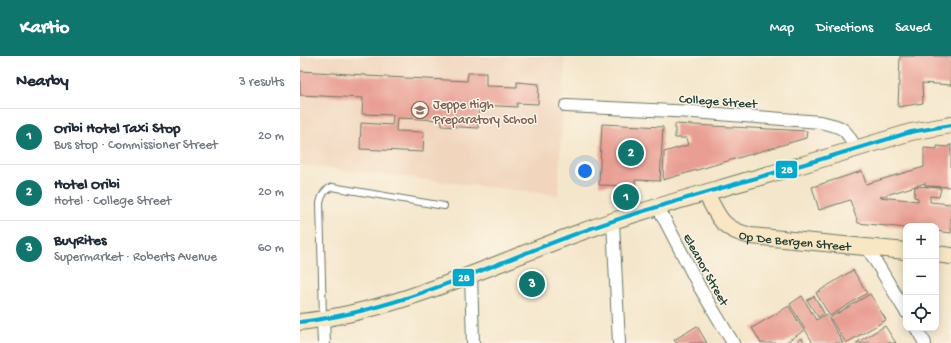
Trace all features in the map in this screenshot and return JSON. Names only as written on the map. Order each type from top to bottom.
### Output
[{"type":"main road","points":[[300,322],[323,320],[373,308],[471,275],[582,232],[658,207],[911,132],[951,125]]},
{"type":"main road","name":"Op De Bergen Street","points":[[706,193],[722,221],[736,233],[751,236],[903,251]]},
{"type":"main road","points":[[939,254],[951,256]]},
{"type":"street","name":"College Street","points":[[566,106],[694,112],[820,122],[839,126],[849,135],[856,149]]},
{"type":"street","name":"Eleanor Street","points":[[658,207],[700,288],[733,343]]},
{"type":"street","points":[[613,222],[618,343]]},
{"type":"street","points":[[866,247],[903,307]]},
{"type":"street","points":[[471,275],[473,343]]},
{"type":"street","points":[[323,320],[324,343]]},
{"type":"street","points":[[918,331],[925,343]]},
{"type":"lane","points":[[323,320],[320,203],[326,189],[332,187],[444,206]]},
{"type":"shaded area","points":[[300,56],[565,56],[558,195],[300,165]]},
{"type":"building","points":[[900,56],[951,56],[951,85],[922,83],[923,103],[898,107]]},
{"type":"building","name":"Jeppe High Preparatory School","points":[[300,71],[467,81],[468,73],[486,73],[486,86],[517,87],[517,82],[539,84],[538,104],[517,103],[517,107],[479,105],[478,128],[442,126],[442,120],[397,118],[396,131],[424,132],[423,152],[360,149],[361,123],[392,125],[393,115],[362,114],[363,98],[300,95]]},
{"type":"building","points":[[602,124],[663,127],[660,181],[635,180],[635,186],[599,185]]},
{"type":"building","points":[[675,124],[807,131],[806,138],[663,180],[664,152],[688,145],[686,138],[675,138]]},
{"type":"building","points":[[951,145],[951,187],[925,186],[925,183],[915,186],[941,188],[939,197],[930,196],[930,202],[951,204],[951,233],[939,231],[939,223],[903,223],[903,228],[858,223],[850,200],[819,210],[812,187],[862,171],[866,184],[924,167],[924,148],[937,149],[937,146],[948,147]],"holes":[[[915,186],[914,197],[918,198],[918,201],[880,197]]]},
{"type":"building","points":[[853,270],[867,293],[830,316],[816,293]]},
{"type":"building","points":[[870,294],[886,320],[846,343],[830,318]]},
{"type":"building","points":[[802,296],[816,320],[826,314],[843,343],[813,343],[790,304]]},
{"type":"building","points":[[814,296],[824,313],[818,317],[807,300]]},
{"type":"building","points":[[789,306],[804,331],[784,343],[761,343],[752,328]]},
{"type":"building","points":[[697,326],[707,343],[676,343],[674,340]]},
{"type":"building","points":[[885,326],[896,343],[856,343]]},
{"type":"building","points":[[802,338],[804,343],[794,343]]},
{"type":"transit line","name":"28","points":[[300,322],[373,308],[443,285],[626,216],[911,132],[951,125]]},
{"type":"place","name":"Jeppe High Preparatory School","points":[[420,110]]},
{"type":"place","name":"Hotel Oribi","points":[[631,153]]},
{"type":"place","name":"Oribi Hotel Taxi Stop","points":[[626,197]]},
{"type":"place","name":"BuyRites","points":[[532,284]]}]
